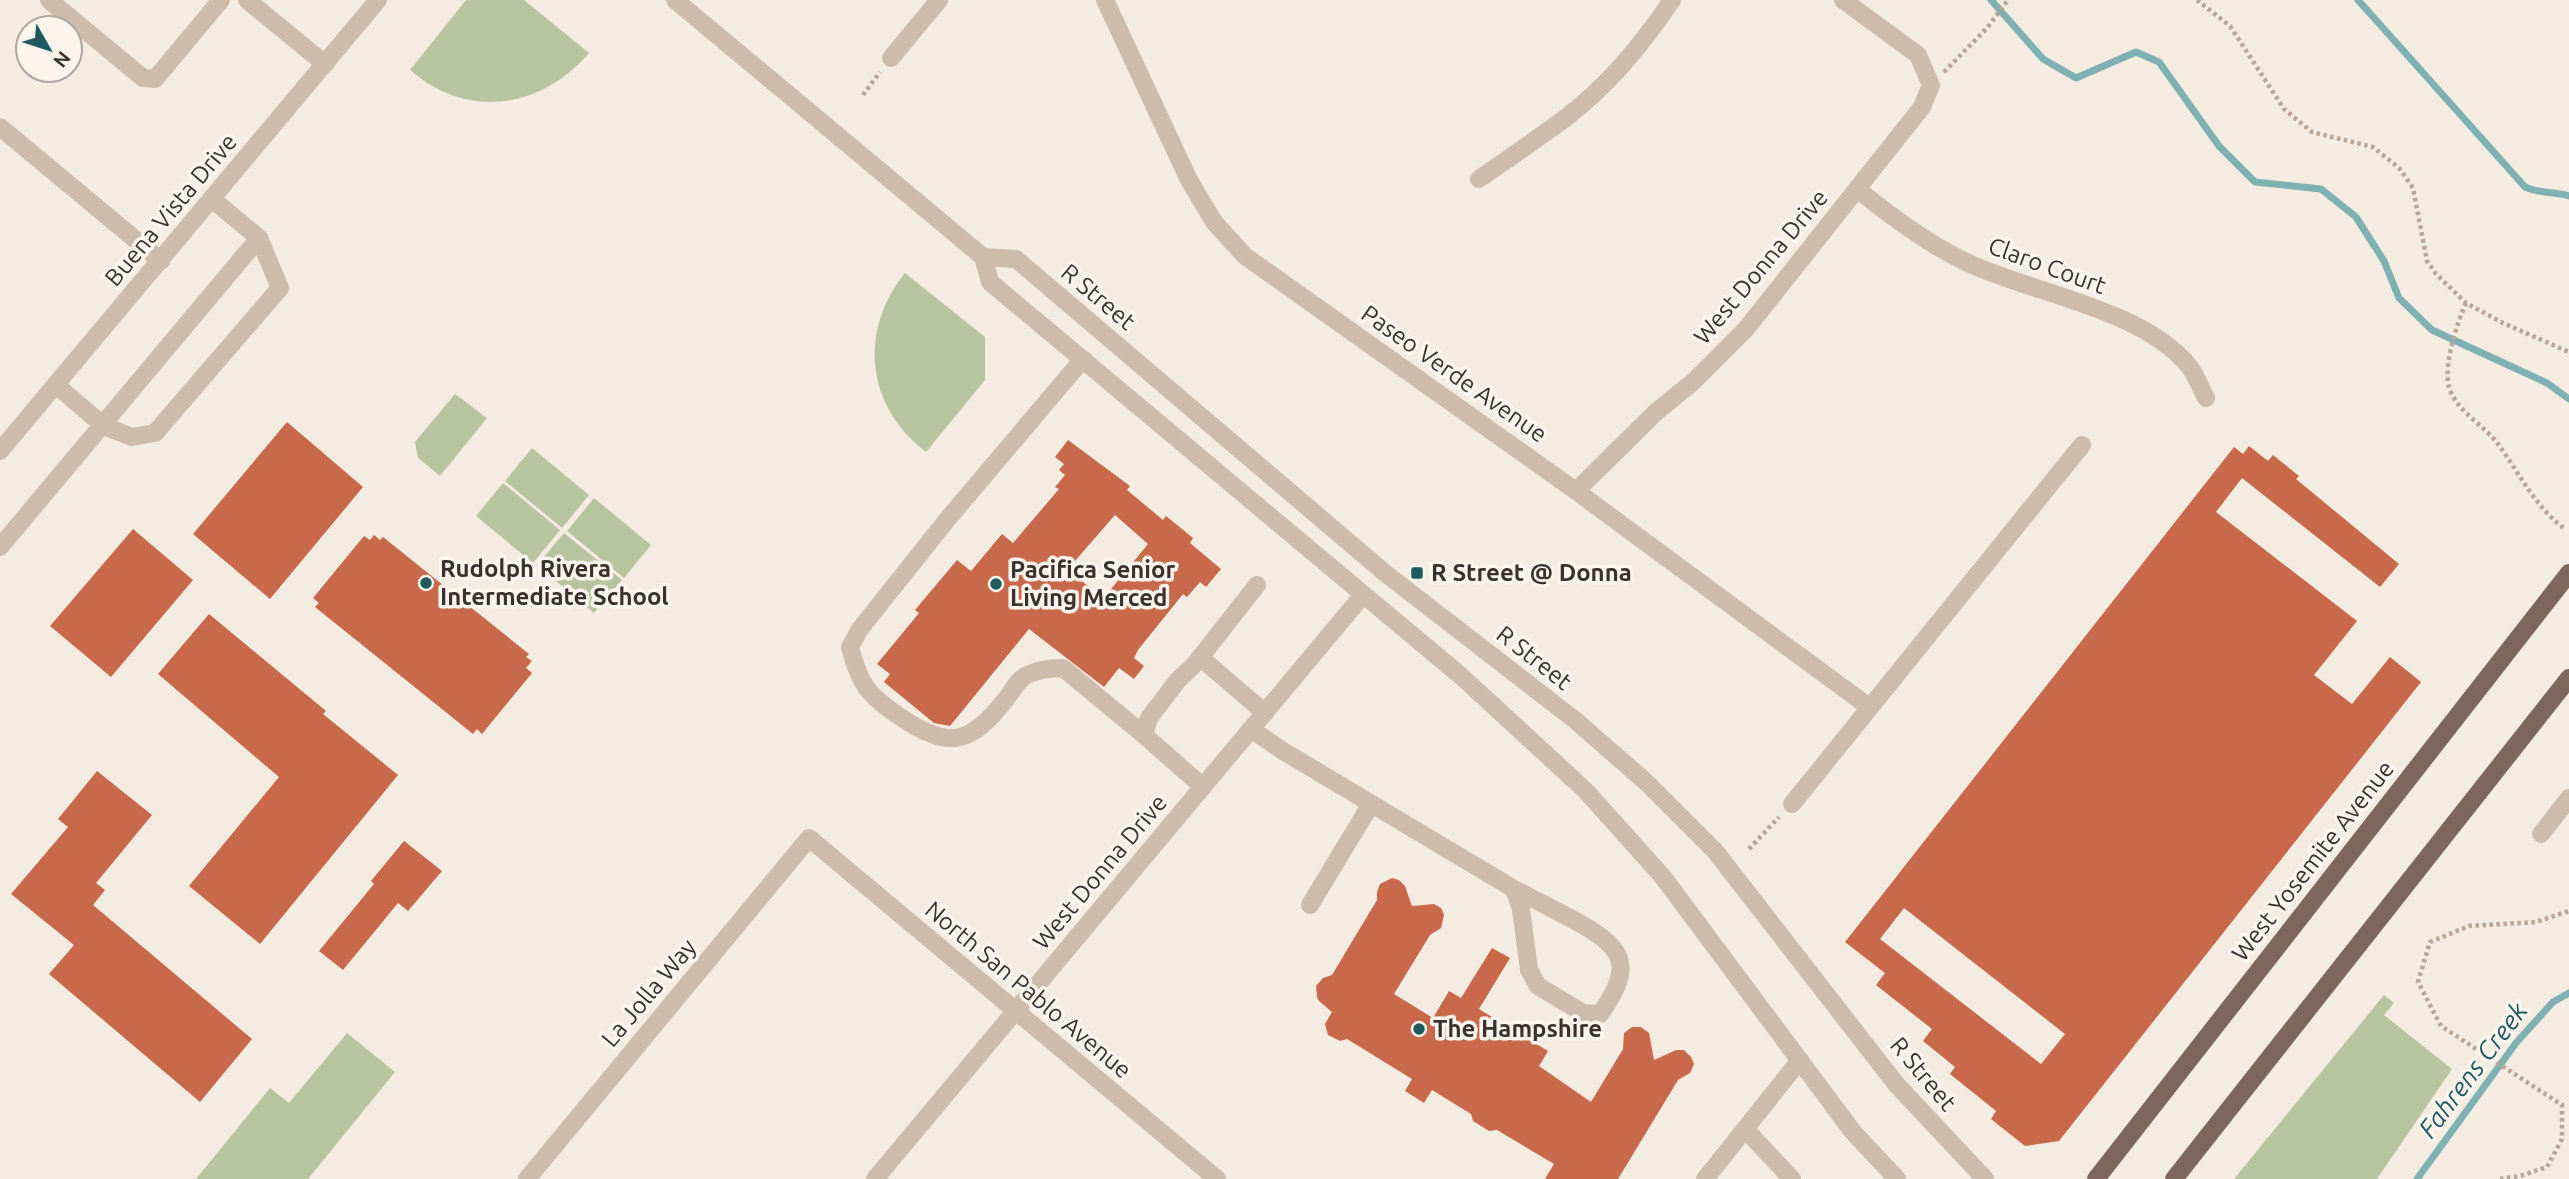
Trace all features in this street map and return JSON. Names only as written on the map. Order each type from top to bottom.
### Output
[{"type":"main road","name":"West Yosemite Avenue","points":[[2096,1179],[2569,573]]},
{"type":"main road","points":[[2174,1179],[2569,678]]},
{"type":"street","points":[[50,0],[143,78],[155,79],[221,0]]},
{"type":"street","points":[[247,0],[325,64]]},
{"type":"street","name":"Buena Vista Drive","points":[[0,451],[378,0]]},
{"type":"street","points":[[675,0],[983,257],[990,282],[1461,677],[1586,791],[1663,877],[1853,1132],[1896,1179]]},
{"type":"street","points":[[891,58],[939,0]]},
{"type":"street","name":"Paseo Verde Avenue","points":[[1105,0],[1189,180],[1214,222],[1245,256],[1576,491],[1869,707]]},
{"type":"street","points":[[1479,179],[1569,116],[1601,86],[1655,26],[1672,0]]},
{"type":"street","points":[[1843,0],[1918,55],[1931,85]]},
{"type":"street","name":"West Donna Drive","points":[[1576,491],[1746,329],[1922,107],[1931,85]]},
{"type":"street","points":[[0,127],[160,261]]},
{"type":"street","name":"Claro Court","points":[[1857,189],[1897,220],[1970,264],[2072,300],[2163,341],[2189,366],[2206,398]]},
{"type":"street","points":[[56,385],[104,426],[132,437],[155,433],[280,288],[259,239],[212,199]]},
{"type":"street","points":[[0,547],[259,239]]},
{"type":"street","name":"R Street","points":[[983,257],[1016,259],[1385,573],[1575,720],[1647,782],[1715,851],[1896,1084],[1985,1179]]},
{"type":"street","points":[[1083,359],[860,629],[850,647],[857,676],[879,703],[922,732],[942,740],[960,738],[978,728],[1024,676],[1046,668],[1063,668],[1203,787]]},
{"type":"street","points":[[1792,804],[2082,445]]},
{"type":"street","points":[[1144,735],[1149,718],[1178,680],[1201,658],[1257,585]]},
{"type":"street","name":"West Donna Drive","points":[[875,1179],[1363,596]]},
{"type":"street","points":[[1201,658],[1265,713]]},
{"type":"street","points":[[1251,729],[1283,751],[1514,889],[1600,934],[1613,946],[1620,961],[1620,980],[1600,1014],[1583,1013],[1538,986],[1529,970],[1521,909],[1514,889]]},
{"type":"street","points":[[2541,834],[2569,798]]},
{"type":"street","points":[[1310,905],[1371,804]]},
{"type":"street","name":"North San Pablo Avenue","points":[[809,838],[1217,1179]]},
{"type":"street","name":"La Jolla Way","points":[[527,1179],[809,838]]},
{"type":"street","points":[[1705,1179],[1800,1060]]},
{"type":"street","points":[[1745,1129],[1792,1179]]},
{"type":"path","points":[[1931,85],[1987,27],[2008,0]]},
{"type":"path","points":[[2197,0],[2230,26],[2284,109],[2312,132],[2373,147],[2399,168],[2413,188],[2427,261],[2436,274],[2466,303],[2503,323],[2569,352]]},
{"type":"path","points":[[863,95],[891,58]]},
{"type":"path","points":[[2466,303],[2459,318],[2449,363],[2449,386],[2458,402],[2497,442],[2535,501],[2549,517],[2565,529]]},
{"type":"path","points":[[1749,849],[1792,804]]},
{"type":"path","points":[[2500,1179],[2547,1167],[2562,1139],[2562,1105],[2441,1026],[2418,982],[2430,942],[2469,926],[2536,922],[2569,911]]},
{"type":"green space","points":[[466,0],[524,0],[589,53],[570,72],[549,86],[526,96],[503,101],[479,101],[455,96],[432,86],[410,70]]},
{"type":"green space","points":[[905,273],[985,337],[985,380],[926,452],[906,434],[891,413],[881,391],[875,367],[875,343],[880,319],[890,295]]},
{"type":"green space","points":[[455,394],[487,418],[440,476],[418,458],[415,442]]},
{"type":"green space","points":[[532,448],[589,495],[562,528],[505,481]]},
{"type":"green space","points":[[503,483],[560,530],[533,563],[476,516]]},
{"type":"green space","points":[[594,498],[651,545],[624,578],[567,531]]},
{"type":"green space","points":[[564,533],[622,580],[594,613],[537,565]]},
{"type":"green space","points":[[2384,995],[2394,1003],[2384,1015],[2452,1069],[2377,1179],[2234,1179]]},
{"type":"green space","points":[[347,1033],[395,1072],[308,1179],[196,1179],[270,1088],[289,1103]]},
{"type":"building","points":[[287,422],[363,487],[270,599],[193,534]]},
{"type":"building","name":"Pacifica Senior Living Merced","points":[[1068,440],[1130,486],[1127,490],[1163,520],[1166,516],[1193,538],[1190,543],[1221,569],[1206,587],[1200,582],[1187,597],[1183,594],[1138,650],[1134,658],[1144,666],[1134,679],[1119,668],[1104,687],[1029,629],[950,726],[934,723],[884,682],[890,674],[877,664],[919,613],[915,610],[957,560],[971,571],[1002,534],[1013,543],[1059,489],[1055,487],[1065,475],[1059,470],[1064,464],[1055,457]],"holes":[[[1115,515],[1148,544],[1103,599],[1068,569]]]},
{"type":"building","points":[[2249,446],[2268,461],[2273,455],[2299,476],[2296,479],[2399,564],[2380,587],[2242,478],[2216,512],[2357,621],[2314,675],[2352,704],[2390,657],[2421,682],[2059,1141],[2025,1146],[1991,1119],[1996,1111],[1950,1074],[1955,1067],[1923,1041],[1932,1029],[1876,985],[1885,973],[1845,942],[2234,447],[2243,454]],"holes":[[[1904,908],[2065,1034],[2041,1064],[1880,939]]]},
{"type":"building","points":[[133,529],[193,580],[111,677],[50,626]]},
{"type":"building","points":[[374,535],[380,540],[383,537],[529,654],[526,657],[532,661],[526,668],[532,673],[482,734],[477,729],[473,734],[315,607],[319,603],[313,598],[364,536],[370,540]]},
{"type":"building","points":[[209,614],[326,711],[323,714],[398,775],[260,944],[189,886],[279,777],[158,674]]},
{"type":"building","points":[[97,771],[152,815],[96,883],[105,890],[93,905],[252,1039],[200,1102],[49,974],[74,945],[11,894],[68,827],[58,819]]},
{"type":"building","points":[[404,841],[442,871],[408,911],[398,903],[343,970],[319,951],[374,884],[371,881]]},
{"type":"building","name":"The Hampshire","points":[[1392,878],[1405,886],[1412,906],[1434,904],[1441,908],[1444,915],[1441,928],[1430,935],[1394,994],[1433,1018],[1449,991],[1461,998],[1492,948],[1510,958],[1479,1009],[1548,1051],[1539,1066],[1591,1102],[1623,1049],[1624,1033],[1632,1027],[1641,1027],[1649,1033],[1654,1060],[1676,1050],[1684,1050],[1691,1057],[1694,1064],[1690,1073],[1678,1080],[1618,1179],[1545,1179],[1554,1164],[1497,1130],[1489,1131],[1473,1121],[1471,1114],[1432,1090],[1424,1103],[1405,1091],[1412,1079],[1347,1039],[1340,1041],[1328,1035],[1325,1024],[1332,1012],[1319,1001],[1316,986],[1323,978],[1332,975],[1377,900],[1380,884]]},
{"type":"waterway","name":"Fahrens Creek","points":[[1991,0],[2043,59],[2076,78],[2136,52],[2159,62],[2219,146],[2255,182],[2321,189],[2356,217],[2384,261],[2399,298],[2432,330],[2547,383],[2569,399]]},
{"type":"waterway","points":[[2358,0],[2525,187],[2569,196]]},
{"type":"waterway","name":"Fahrens Creek","points":[[2417,1179],[2516,1043],[2553,1002],[2569,993]]},
{"type":"place","name":"R Street @ Donna","points":[[1417,573]]},
{"type":"place","name":"Rudolph Rivera Intermediate School","points":[[426,583]]},
{"type":"place","name":"Pacifica Senior Living Merced","points":[[996,584]]},
{"type":"place","name":"The Hampshire","points":[[1419,1029]]}]
